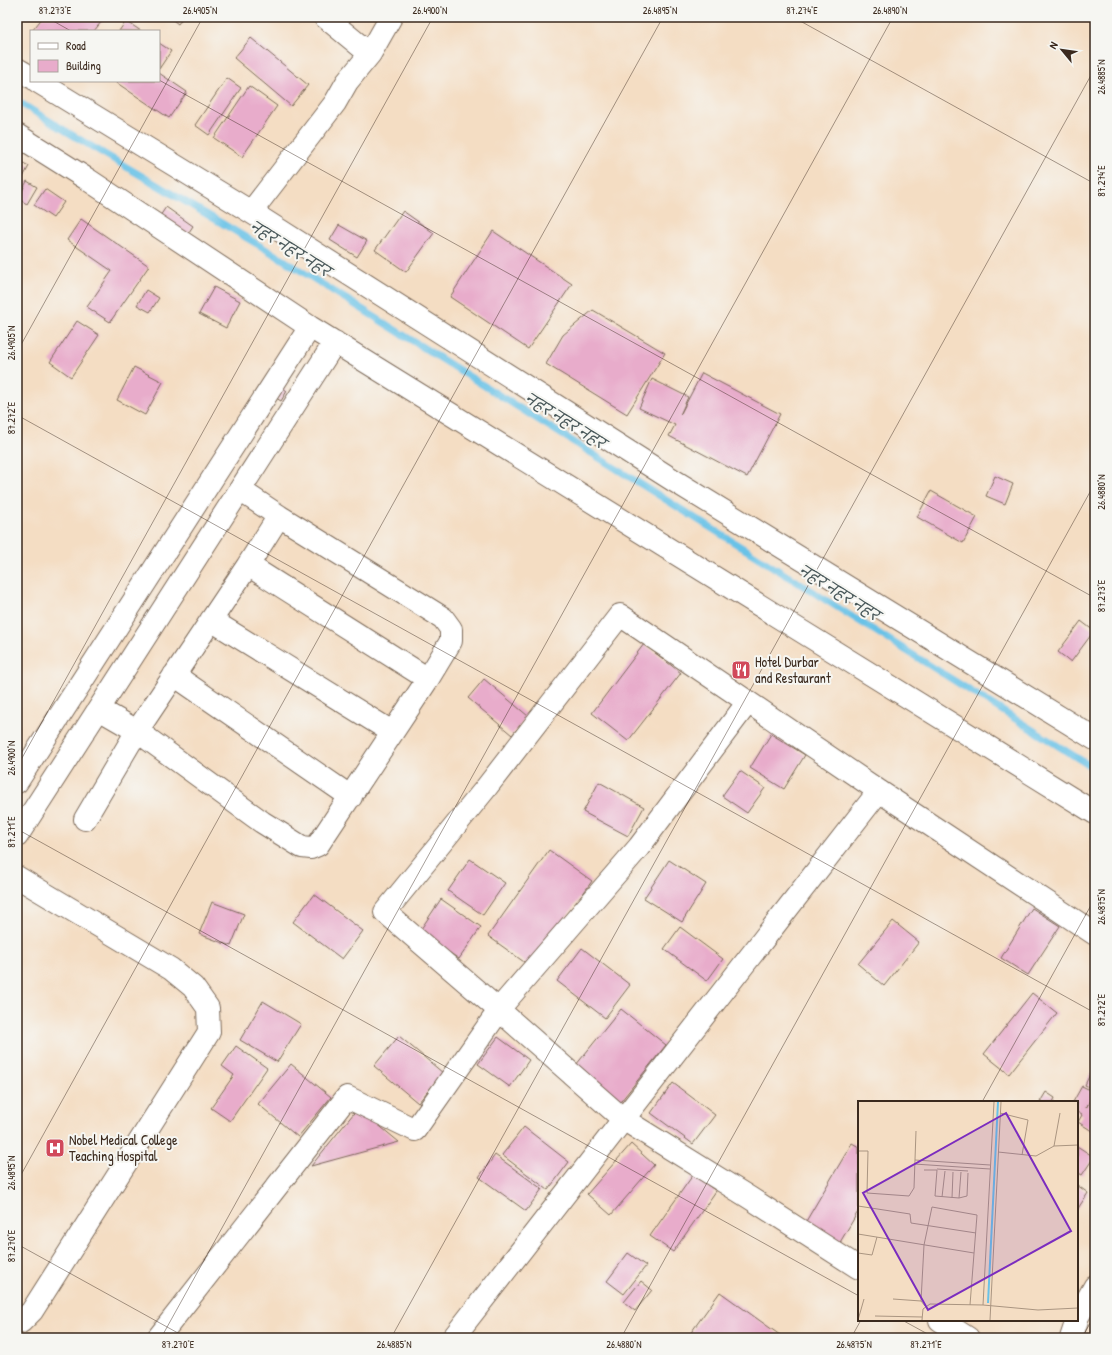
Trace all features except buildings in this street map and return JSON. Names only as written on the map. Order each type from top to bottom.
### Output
[{"type":"street","points":[[325,17],[370,54]]},
{"type":"street","points":[[251,212],[335,103],[347,82],[370,54],[391,17]]},
{"type":"street","points":[[17,69],[30,76]]},
{"type":"street","points":[[39,82],[251,212],[673,480],[1095,739]]},
{"type":"street","points":[[17,135],[87,179],[310,327],[1095,813]]},
{"type":"street","points":[[17,782],[310,327]]},
{"type":"street","points":[[17,836],[336,342]]},
{"type":"street","points":[[99,709],[137,732],[262,822],[302,846],[311,848],[318,845],[428,679],[451,642],[451,629],[443,618],[240,490]]},
{"type":"street","points":[[85,820],[137,732],[279,516]]},
{"type":"street","points":[[248,565],[428,679]]},
{"type":"street","points":[[858,1267],[623,1119],[385,912],[486,788],[620,615],[879,791],[1095,934]]},
{"type":"street","points":[[211,620],[392,732]]},
{"type":"street","points":[[174,675],[351,797]]},
{"type":"street","points":[[158,1338],[347,1097],[415,1130],[499,1010],[639,846],[748,702]]},
{"type":"street","points":[[454,1338],[879,791]]},
{"type":"street","points":[[17,877],[171,969],[193,987],[208,1008],[210,1032],[32,1311],[21,1322],[17,1321]]},
{"type":"street","points":[[1078,1317],[1095,1286]]},
{"type":"street","points":[[942,1321],[968,1338]]},
{"type":"street","points":[[1071,1338],[1076,1321]]},
{"type":"waterway","name":"नहर नहर नहर","points":[[17,101],[279,257],[1095,769]]},
{"type":"place","name":"Hotel Durbar and Restaurant","points":[[741,670]]},
{"type":"place","name":"Nobel Medical College Teaching Hospital","points":[[55,1148]]}]
